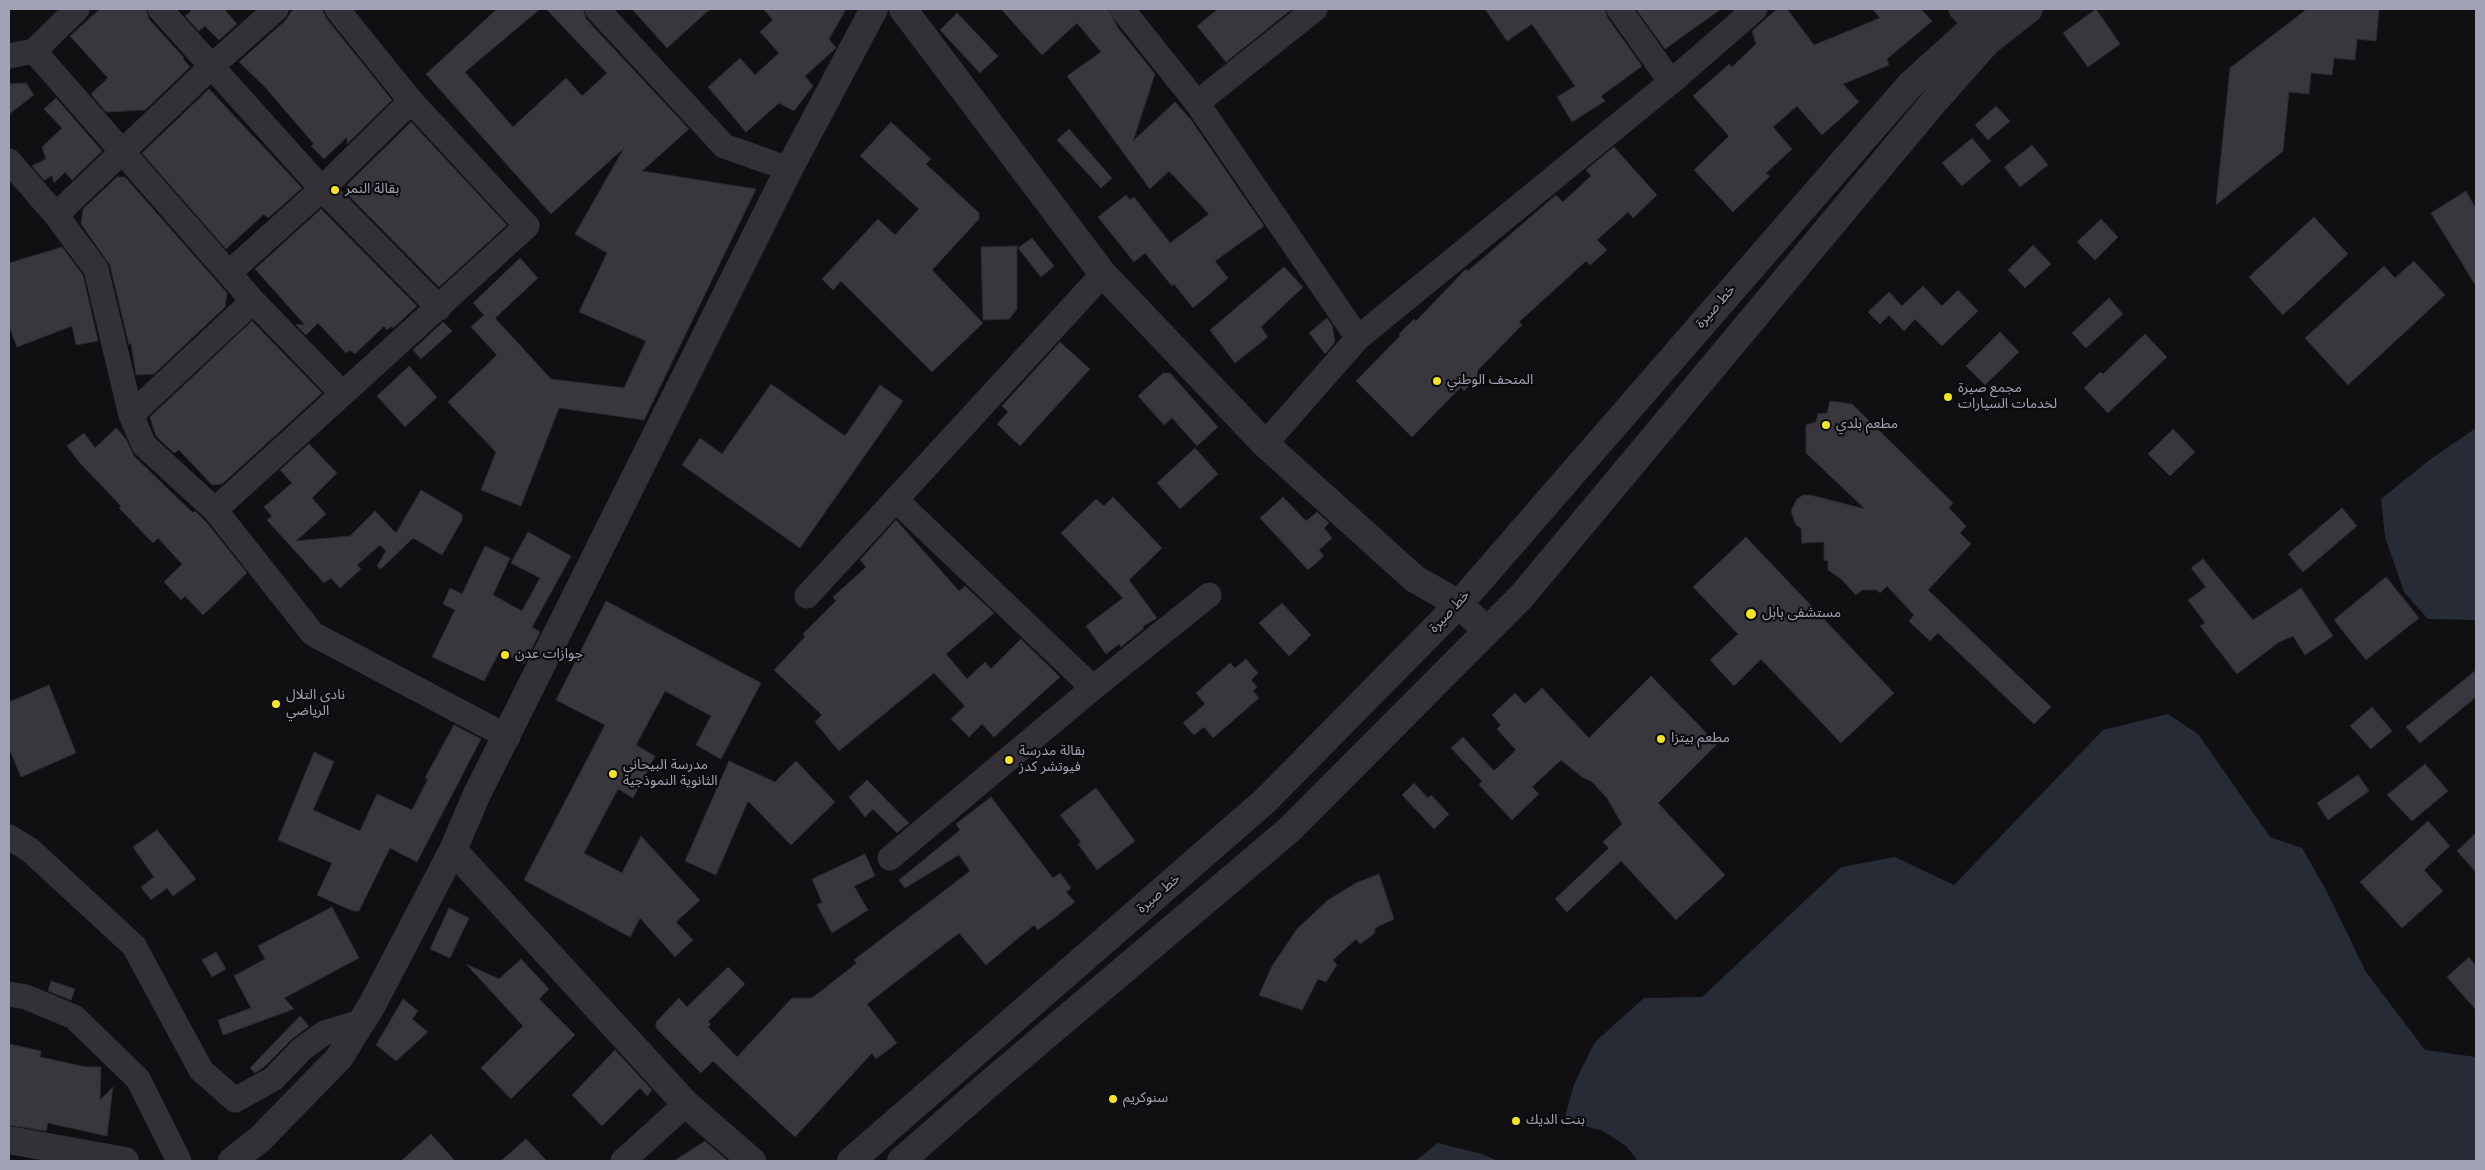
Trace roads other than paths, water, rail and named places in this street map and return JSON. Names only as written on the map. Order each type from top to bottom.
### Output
[{"type":"street","points":[[9,56],[34,51],[77,9]]},
{"type":"street","points":[[160,9],[322,189],[439,308]]},
{"type":"street","points":[[56,215],[212,66],[276,9]]},
{"type":"street","points":[[215,510],[527,226],[410,101],[337,9]]},
{"type":"street","points":[[597,9],[724,146],[789,170]]},
{"type":"street","points":[[232,1161],[260,1138],[338,1058],[372,1005],[452,850],[477,794],[508,737],[789,170],[874,9]]},
{"type":"street","points":[[903,9],[1103,274],[1265,444],[1415,579],[1459,604],[1487,631]]},
{"type":"street","points":[[1122,9],[1197,104],[1358,338]]},
{"type":"street","points":[[1197,104],[1315,9]]},
{"type":"street","points":[[1619,9],[1671,82]]},
{"type":"street","points":[[1265,444],[1358,338],[1671,82],[1755,9]]},
{"type":"street","name":"خط صيرة","points":[[851,1161],[1265,801],[1459,604],[1910,84],[1979,21],[2029,9]]},
{"type":"street","name":"خط صيرة","points":[[901,1161],[991,1082],[1289,830],[1521,598],[1932,104],[1979,21]]},
{"type":"street","points":[[34,51],[253,300],[342,393]]},
{"type":"street","points":[[230,272],[322,189],[410,101]]},
{"type":"street","points":[[9,161],[56,215],[96,269],[131,415],[144,445],[215,510],[312,634],[508,737]]},
{"type":"street","points":[[807,596],[1103,274]]},
{"type":"street","points":[[131,415],[253,300]]},
{"type":"street","points":[[896,500],[1093,688]]},
{"type":"street","points":[[890,858],[1093,688],[1210,595]]},
{"type":"street","points":[[9,836],[30,850],[134,946],[201,1070],[235,1100],[273,1079],[302,1048],[324,1033],[361,1022]]},
{"type":"street","points":[[452,850],[686,1104],[752,1161]]},
{"type":"street","points":[[9,994],[26,996],[74,1017],[138,1079],[179,1161]]},
{"type":"street","points":[[623,1161],[686,1104]]},
{"type":"street","points":[[9,1140],[125,1161]]},
{"type":"place","name":"بقالة النمر","points":[[335,190]]},
{"type":"place","name":"المتحف الوطني","points":[[1437,381]]},
{"type":"place","name":"مجمع صيرة لخدمات السيارات","points":[[1948,397]]},
{"type":"place","name":"مطعم بلدي","points":[[1826,425]]},
{"type":"place","name":"مستشفى بابل","points":[[1751,614]]},
{"type":"place","name":"جوازات عدن","points":[[505,655]]},
{"type":"place","name":"نادي التلال الرياضي","points":[[276,704]]},
{"type":"place","name":"مطعم بيتزا","points":[[1661,739]]},
{"type":"place","name":"بقالة مدرسة فيوتشر كدز","points":[[1009,760]]},
{"type":"place","name":"مدرسة البيحاني الثانوية النموذجية","points":[[613,774]]},
{"type":"place","name":"سنوكريم","points":[[1113,1099]]},
{"type":"place","name":"بنت الديك","points":[[1516,1121]]}]
